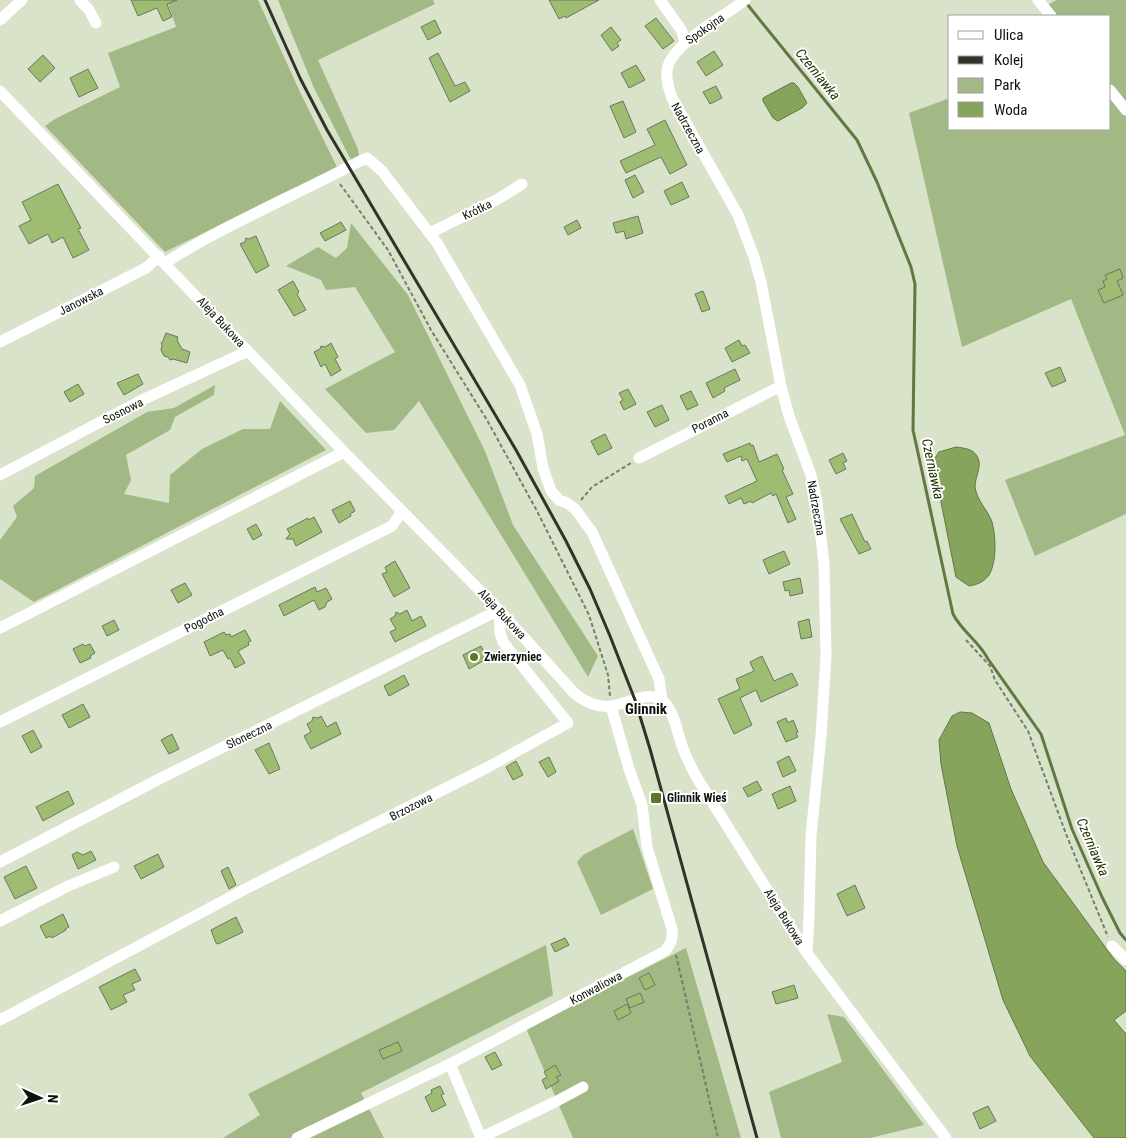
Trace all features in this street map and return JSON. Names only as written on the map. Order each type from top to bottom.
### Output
[{"type":"street","points":[[0,20],[22,0]]},
{"type":"street","points":[[80,0],[89,10],[96,23]]},
{"type":"street","points":[[660,0],[682,31],[685,43]]},
{"type":"street","name":"Spokojna","points":[[670,61],[675,52],[685,43],[745,0]]},
{"type":"street","points":[[1038,0],[1049,15]]},
{"type":"street","name":"Nadrzeczna","points":[[670,61],[667,78],[672,98],[738,216],[754,257],[781,386],[789,416],[815,489],[822,532],[826,608],[825,693],[811,836],[807,953]]},
{"type":"street","name":"Aleja Bukowa","points":[[0,91],[344,452],[499,610],[575,694],[591,703],[611,706],[649,696],[662,700],[669,709],[684,752],[697,778],[807,953],[946,1138]]},
{"type":"street","points":[[1111,91],[1126,110]]},
{"type":"street","name":"Janowska","points":[[0,342],[367,158],[382,171],[430,233]]},
{"type":"street","name":"Krótka","points":[[430,233],[498,199],[522,184]]},
{"type":"street","points":[[430,233],[463,285],[496,346],[520,385],[537,434],[542,468],[551,491],[559,500],[575,509],[592,532],[659,679],[662,700]]},
{"type":"street","name":"Sosnowa","points":[[0,475],[142,400],[248,352]]},
{"type":"street","name":"Poranna","points":[[639,458],[781,386]]},
{"type":"street","points":[[0,628],[344,452]]},
{"type":"street","name":"Pogodna","points":[[0,722],[392,526],[402,511]]},
{"type":"street","name":"Brzozowa","points":[[0,1020],[251,886],[466,779],[568,723],[503,642],[500,633],[499,610]]},
{"type":"street","name":"Słoneczna","points":[[0,862],[170,774],[499,610]]},
{"type":"street","points":[[611,706],[629,769],[642,805],[646,847],[669,917],[672,940]]},
{"type":"street","points":[[0,922],[68,886],[114,867]]},
{"type":"street","name":"Konwaliowa","points":[[297,1138],[450,1064],[666,951],[672,940]]},
{"type":"street","points":[[1112,946],[1126,960]]},
{"type":"street","points":[[450,1064],[480,1138],[557,1102],[583,1087]]},
{"type":"path","points":[[331,176],[344,188],[388,250],[431,330],[487,420],[537,511],[589,615],[608,675],[611,706]]},
{"type":"path","points":[[575,509],[592,487],[639,458]]},
{"type":"path","points":[[966,640],[990,666],[995,680],[1028,731],[1066,834],[1112,946]]},
{"type":"path","points":[[672,940],[718,1138]]},
{"type":"green space","points":[[167,0],[258,0],[337,167],[165,252],[45,126],[55,119],[120,87],[108,53],[176,27]]},
{"type":"green space","points":[[278,0],[433,0],[435,4],[318,60],[358,149],[359,156],[351,160],[314,88]]},
{"type":"green space","points":[[1056,0],[1126,0],[1126,514],[1035,556],[1005,480],[1125,435],[1071,299],[962,347],[909,113],[948,99],[948,130],[1111,130],[1111,15],[1056,15],[1048,5]]},
{"type":"green space","points":[[351,223],[408,295],[485,451],[513,525],[598,656],[588,677],[419,401],[394,430],[366,433],[325,389],[395,352],[355,287],[326,290],[321,280],[286,266],[318,247],[336,258],[347,248]]},
{"type":"green space","points":[[215,385],[214,395],[175,417],[170,430],[126,455],[131,480],[124,494],[169,503],[170,475],[202,449],[243,429],[270,429],[280,401],[326,450],[34,602],[0,579],[0,540],[17,517],[13,506],[34,488],[35,476],[147,412],[174,408]]},
{"type":"green space","points":[[633,829],[653,889],[601,915],[577,862],[583,855]]},
{"type":"green space","points":[[546,945],[553,995],[361,1093],[384,1138],[223,1138],[260,1115],[248,1094]]},
{"type":"green space","points":[[686,948],[741,1138],[573,1138],[526,1028]]},
{"type":"green space","points":[[827,1014],[844,1017],[924,1125],[870,1138],[781,1138],[769,1092],[842,1062]]},
{"type":"water","points":[[791,83],[798,87],[807,103],[802,108],[778,121],[773,118],[763,98]]},
{"type":"water","points":[[956,447],[971,450],[979,460],[975,482],[976,491],[992,522],[994,534],[995,556],[992,570],[985,580],[969,586],[956,577],[934,467],[935,458],[939,452]]},
{"type":"water","points":[[960,712],[972,713],[989,723],[1011,789],[1043,862],[1114,959],[1126,971],[1126,1011],[1114,1020],[1126,1034],[1126,1138],[1094,1138],[1030,1056],[1003,1000],[957,846],[941,764],[939,740],[952,716]]},
{"type":"building","points":[[131,0],[177,0],[167,4],[172,17],[163,21],[157,8],[138,16]]},
{"type":"building","points":[[549,0],[599,0],[566,18],[565,16],[559,19]]},
{"type":"building","points":[[656,18],[674,41],[663,49],[645,26]]},
{"type":"building","points":[[435,20],[441,33],[428,40],[421,27]]},
{"type":"building","points":[[611,27],[621,40],[617,43],[619,46],[612,51],[601,35]]},
{"type":"building","points":[[714,51],[723,65],[706,76],[697,62]]},
{"type":"building","points":[[438,53],[455,86],[465,82],[470,91],[450,102],[429,58]]},
{"type":"building","points":[[43,55],[55,68],[40,82],[28,69]]},
{"type":"building","points":[[636,65],[645,80],[629,88],[621,73]]},
{"type":"building","points":[[88,69],[98,88],[79,97],[70,78]]},
{"type":"building","points":[[716,86],[722,98],[710,104],[703,92]]},
{"type":"building","points":[[623,101],[636,132],[624,138],[610,106]]},
{"type":"building","points":[[665,120],[687,165],[670,174],[661,157],[626,173],[620,161],[655,145],[647,129]]},
{"type":"building","points":[[635,175],[644,192],[633,198],[625,180]]},
{"type":"building","points":[[682,182],[689,197],[671,205],[664,191]]},
{"type":"building","points":[[58,184],[81,228],[78,229],[89,250],[73,258],[63,237],[52,243],[48,234],[29,244],[19,226],[31,220],[22,202]]},
{"type":"building","points":[[638,216],[643,233],[626,239],[624,231],[616,233],[613,223]]},
{"type":"building","points":[[577,220],[581,228],[568,235],[564,227]]},
{"type":"building","points":[[341,222],[346,230],[325,241],[320,233]]},
{"type":"building","points":[[256,236],[269,266],[256,273],[240,244],[245,242],[246,238],[249,239]]},
{"type":"building","points":[[1120,269],[1123,278],[1117,281],[1123,295],[1104,303],[1098,290],[1105,287],[1103,281],[1107,279],[1105,275]]},
{"type":"building","points":[[293,281],[299,292],[297,294],[306,310],[294,316],[278,290]]},
{"type":"building","points":[[703,291],[710,309],[702,312],[695,294]]},
{"type":"building","points":[[166,333],[178,337],[177,340],[182,349],[190,352],[187,363],[173,359],[170,360],[164,356],[161,350],[161,343]]},
{"type":"building","points":[[739,340],[742,346],[745,345],[750,353],[732,362],[725,348]]},
{"type":"building","points":[[331,343],[338,357],[335,359],[341,370],[331,376],[325,364],[321,367],[314,352],[320,349],[321,346],[325,347]]},
{"type":"building","points":[[1060,367],[1066,381],[1052,387],[1045,373]]},
{"type":"building","points":[[735,369],[740,380],[724,388],[725,391],[713,398],[706,383]]},
{"type":"building","points":[[138,374],[143,384],[124,395],[117,383]]},
{"type":"building","points":[[78,384],[84,394],[70,402],[64,392]]},
{"type":"building","points":[[628,389],[636,404],[624,410],[620,402],[623,400],[619,393]]},
{"type":"building","points":[[691,391],[698,405],[687,410],[680,396]]},
{"type":"building","points":[[662,405],[669,420],[655,427],[647,412]]},
{"type":"building","points":[[605,434],[612,448],[598,455],[591,441]]},
{"type":"building","points":[[750,443],[751,446],[753,445],[759,462],[777,454],[793,494],[786,497],[796,519],[788,523],[776,494],[773,496],[771,493],[752,503],[751,501],[744,504],[741,498],[729,504],[725,496],[757,481],[747,459],[742,461],[741,456],[727,462],[723,454]]},
{"type":"building","points":[[843,453],[847,461],[843,463],[846,469],[836,474],[829,460]]},
{"type":"building","points":[[350,501],[355,511],[350,514],[351,516],[339,523],[332,510]]},
{"type":"building","points":[[852,514],[865,542],[867,541],[871,549],[859,554],[840,519]]},
{"type":"building","points":[[314,517],[322,532],[296,546],[293,539],[286,539],[290,534],[287,529],[308,518],[309,520]]},
{"type":"building","points":[[256,524],[262,535],[253,540],[247,529]]},
{"type":"building","points":[[784,551],[790,564],[769,574],[763,560]]},
{"type":"building","points":[[395,561],[410,588],[394,597],[382,574],[387,572],[385,567]]},
{"type":"building","points":[[800,578],[803,593],[790,596],[789,590],[785,591],[783,582]]},
{"type":"building","points":[[185,583],[192,595],[178,603],[171,590]]},
{"type":"building","points":[[315,587],[317,592],[326,588],[332,599],[327,602],[325,607],[319,610],[314,600],[284,616],[279,605]]},
{"type":"building","points":[[407,610],[412,621],[421,616],[426,626],[395,642],[390,632],[396,629],[390,619],[395,616],[396,612],[400,614]]},
{"type":"building","points":[[809,619],[812,637],[801,639],[798,622]]},
{"type":"building","points":[[114,620],[119,630],[107,636],[102,626]]},
{"type":"building","points":[[245,630],[251,641],[248,642],[249,645],[238,651],[245,663],[235,668],[223,650],[210,656],[204,642],[224,632],[226,635],[230,634],[231,637]]},
{"type":"building","points":[[83,644],[85,646],[90,644],[95,653],[90,656],[91,658],[80,663],[73,649]]},
{"type":"building","name":"Zwierzyniec","points":[[481,646],[486,656],[482,658],[483,661],[469,669],[463,655]]},
{"type":"building","points":[[762,656],[774,681],[792,673],[798,685],[761,702],[756,690],[740,698],[752,725],[734,734],[718,699],[740,689],[736,679],[754,671],[750,662]]},
{"type":"building","points":[[404,675],[409,685],[389,696],[384,686]]},
{"type":"building","points":[[83,704],[90,717],[69,728],[62,715]]},
{"type":"building","points":[[321,716],[327,727],[336,722],[341,734],[311,749],[304,736],[311,732],[307,724],[312,721],[313,717],[318,718]]},
{"type":"building","points":[[786,718],[788,723],[793,720],[798,737],[786,742],[777,722]]},
{"type":"building","points":[[33,730],[42,747],[31,753],[22,736]]},
{"type":"building","points":[[172,734],[179,749],[169,754],[161,740]]},
{"type":"building","points":[[269,743],[280,769],[269,774],[255,750]]},
{"type":"building","points":[[789,756],[796,771],[783,777],[777,762]]},
{"type":"building","points":[[549,757],[556,772],[548,777],[539,762]]},
{"type":"building","points":[[516,761],[523,775],[513,780],[506,767]]},
{"type":"building","points":[[757,781],[762,790],[748,797],[743,788]]},
{"type":"building","points":[[790,786],[796,801],[778,809],[772,794]]},
{"type":"building","points":[[68,791],[74,804],[43,821],[36,807]]},
{"type":"building","points":[[91,851],[96,860],[78,869],[72,855],[77,852],[83,855]]},
{"type":"building","points":[[158,854],[164,867],[141,879],[134,866]]},
{"type":"building","points":[[26,866],[37,888],[15,899],[4,877]]},
{"type":"building","points":[[228,867],[236,885],[229,889],[221,871]]},
{"type":"building","points":[[855,885],[865,908],[847,916],[837,894]]},
{"type":"building","points":[[63,914],[69,927],[52,938],[51,936],[46,938],[40,926]]},
{"type":"building","points":[[236,917],[243,932],[218,944],[216,943],[211,930]]},
{"type":"building","points":[[565,938],[569,945],[555,952],[551,944]]},
{"type":"building","points":[[135,969],[141,980],[132,984],[135,990],[123,995],[127,1002],[111,1010],[99,987]]},
{"type":"building","points":[[649,973],[655,985],[645,990],[639,978]]},
{"type":"building","points":[[794,985],[798,998],[776,1004],[772,992]]},
{"type":"building","points":[[640,993],[644,1002],[630,1008],[626,999]]},
{"type":"building","points":[[627,1004],[631,1013],[618,1020],[614,1011]]},
{"type":"building","points":[[398,1042],[402,1051],[383,1059],[379,1050]]},
{"type":"building","points":[[495,1052],[502,1065],[492,1070],[485,1057]]},
{"type":"building","points":[[555,1065],[561,1075],[556,1077],[559,1081],[546,1089],[542,1080],[547,1077],[544,1072]]},
{"type":"building","points":[[440,1086],[444,1094],[441,1095],[446,1105],[432,1112],[425,1097],[432,1093],[431,1090]]},
{"type":"building","points":[[988,1106],[996,1121],[980,1129],[973,1113]]},
{"type":"waterway","name":"Czerniawka","points":[[747,4],[857,140],[877,182],[911,267],[915,284],[913,430],[953,614],[984,652],[1041,734],[1072,829],[1102,897],[1120,933],[1126,940]]},
{"type":"railway","points":[[265,0],[300,78],[327,130],[516,450],[590,589],[635,700],[650,749],[757,1138]]},
{"type":"place","name":"Zwierzyniec","points":[[474,657]]},
{"type":"place","name":"Glinnik Wieś","points":[[656,798]]},
{"type":"district","name":"Glinnik","points":[[646,709]]}]
